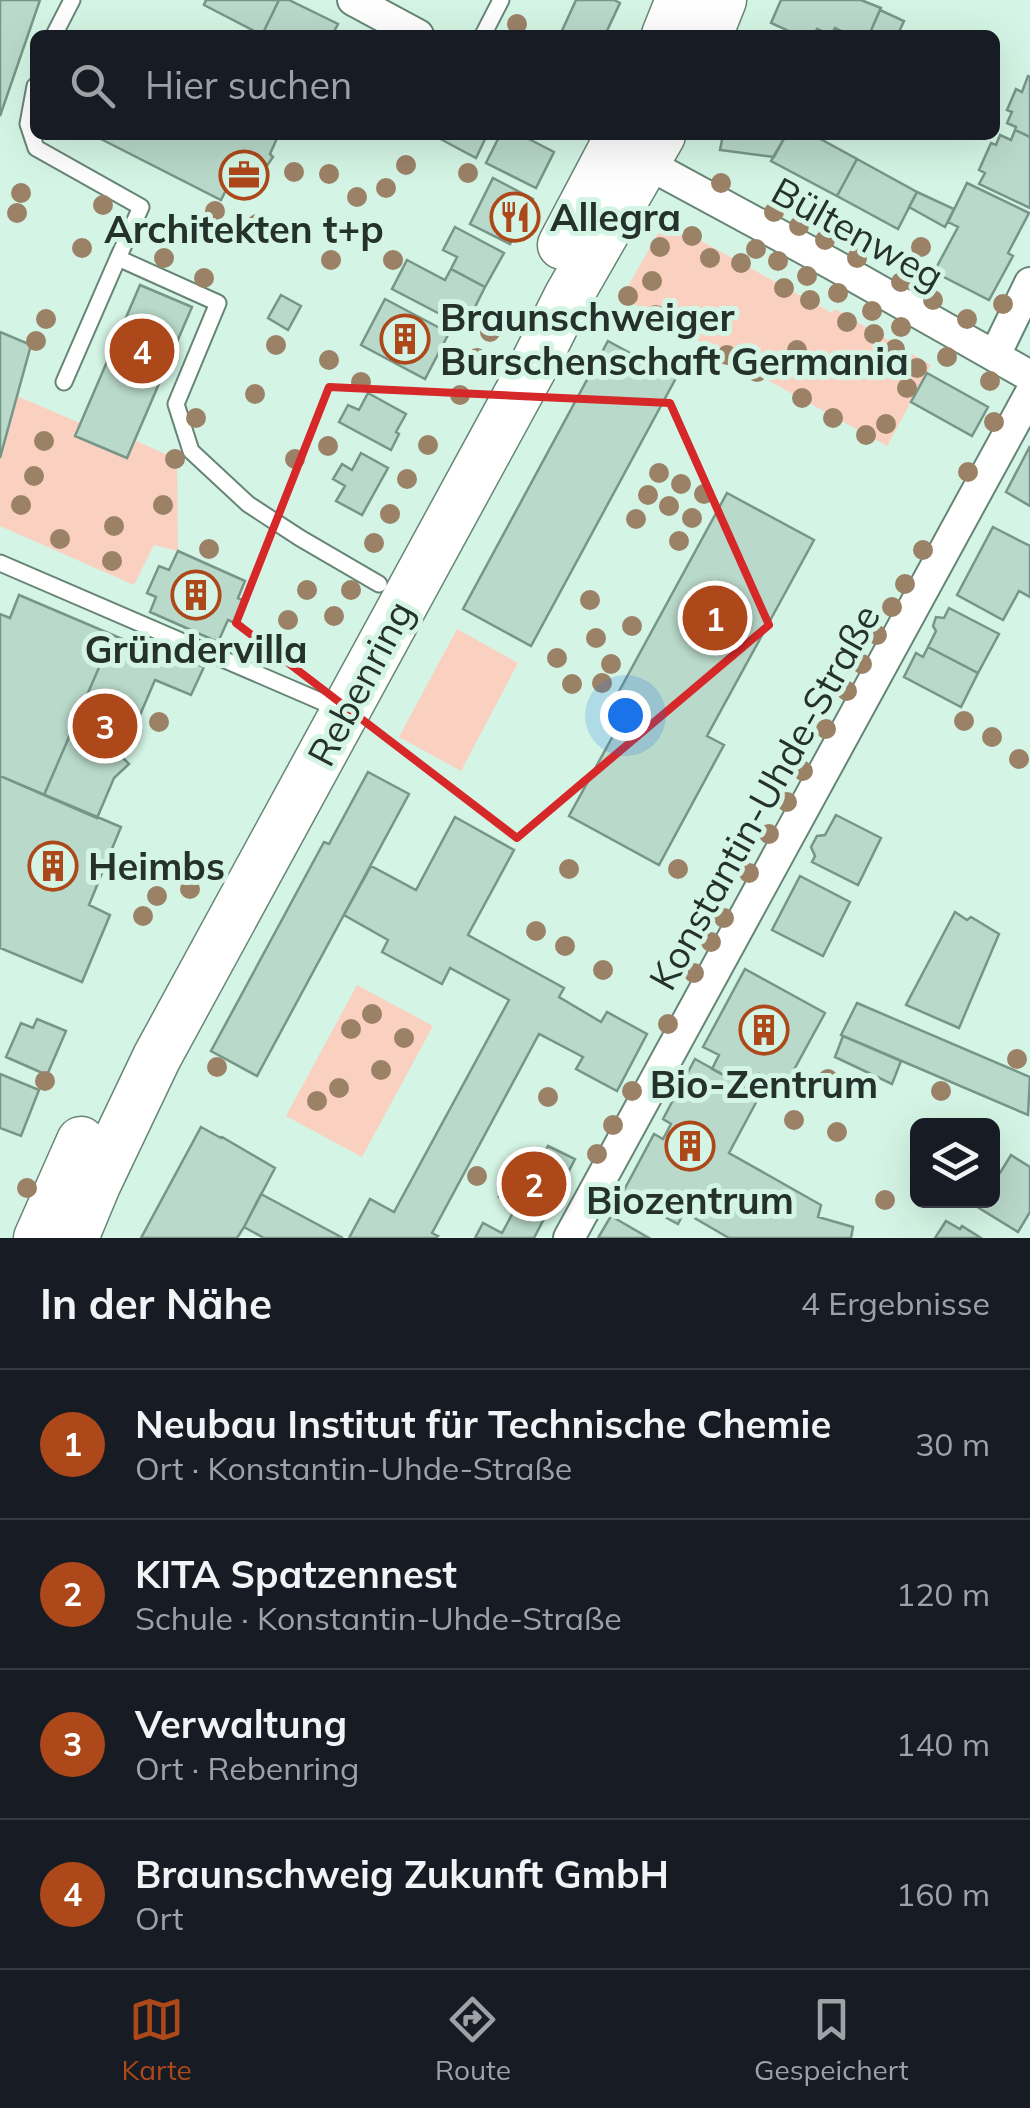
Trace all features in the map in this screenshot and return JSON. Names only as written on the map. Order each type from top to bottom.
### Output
[{"type":"main road","points":[[668,30],[680,0]]},
{"type":"main road","points":[[710,30],[722,0]]},
{"type":"main road","name":"Rebenring","points":[[74,1238],[96,1185],[330,705],[379,584],[628,143]]},
{"type":"main road","name":"Rebenring","points":[[38,1238],[82,1138],[146,1012],[485,456],[577,282],[628,143]]},
{"type":"street","points":[[353,0],[409,30]]},
{"type":"street","name":"Bültenweg","points":[[628,143],[1030,376]]},
{"type":"street","points":[[995,355],[1030,282]]},
{"type":"street","name":"Konstantin-Uhde-Straße","points":[[569,1238],[1030,394]]},
{"type":"lane","points":[[57,30],[72,0]]},
{"type":"lane","points":[[486,30],[501,0]]},
{"type":"lane","points":[[33,140],[36,148],[141,206],[64,382]]},
{"type":"lane","points":[[118,258],[218,302],[176,404],[191,451],[248,504],[379,584]]},
{"type":"lane","points":[[0,564],[330,705]]},
{"type":"highlighted area","points":[[329,387],[670,403],[769,625],[517,838],[236,623]]},
{"type":"shaded area","points":[[665,221],[832,313],[835,309],[931,365],[887,446],[622,297]]},
{"type":"shaded area","points":[[17,396],[80,423],[75,436],[126,458],[134,440],[177,459],[178,551],[154,545],[134,585],[0,526],[0,458]]},
{"type":"shaded area","points":[[457,629],[518,663],[461,771],[399,737]]},
{"type":"shaded area","points":[[357,985],[433,1026],[362,1157],[286,1116]]},
{"type":"building","points":[[0,0],[40,0],[0,116]]},
{"type":"building","points":[[206,0],[279,0],[264,30],[252,30],[204,5]]},
{"type":"building","points":[[279,0],[289,0],[338,24],[335,30],[264,30]]},
{"type":"building","points":[[576,0],[620,3],[607,30],[562,30]]},
{"type":"building","points":[[781,0],[861,0],[881,8],[871,30],[786,30],[771,23]]},
{"type":"building","points":[[880,10],[904,21],[900,30],[871,30]]},
{"type":"building","points":[[1028,76],[1030,137],[1007,123],[1012,112],[1007,110],[1016,89],[1022,92]]},
{"type":"building","points":[[1015,130],[1030,137],[1030,208],[979,184],[985,173],[979,170],[991,143],[996,145],[1000,135],[1011,140]]},
{"type":"building","points":[[103,140],[276,140],[270,154],[273,157],[260,176],[251,172],[243,186],[231,180],[221,200]]},
{"type":"building","points":[[442,140],[485,140],[476,158]]},
{"type":"building","points":[[498,140],[531,140],[554,152],[536,188],[486,163]]},
{"type":"building","points":[[722,140],[783,140],[774,157],[720,150]]},
{"type":"building","points":[[783,140],[822,140],[857,159],[837,196],[771,161]]},
{"type":"building","points":[[857,159],[917,192],[898,229],[837,196]]},
{"type":"building","points":[[493,178],[533,199],[510,244],[470,224]]},
{"type":"building","points":[[967,183],[1029,213],[1008,253],[1013,256],[989,300],[934,272],[958,227],[948,222]]},
{"type":"building","points":[[917,192],[954,209],[945,227],[909,207]]},
{"type":"building","points":[[455,227],[504,253],[485,287],[451,269],[457,257],[443,250]]},
{"type":"building","points":[[407,260],[445,280],[451,269],[485,287],[465,327],[392,289]]},
{"type":"building","points":[[140,285],[192,307],[127,458],[75,436]]},
{"type":"building","points":[[281,295],[301,306],[288,330],[268,318]]},
{"type":"building","name":"Braunschweiger Burschenschaft Germania","points":[[385,299],[449,333],[425,379],[361,345]]},
{"type":"building","points":[[0,332],[31,345],[0,458]]},
{"type":"building","points":[[608,341],[676,378],[531,646],[463,609]]},
{"type":"building","points":[[927,373],[988,407],[972,436],[911,402]]},
{"type":"building","points":[[368,393],[406,414],[391,450],[339,422],[348,405],[359,410]]},
{"type":"building","points":[[1030,446],[1030,506],[1006,492]]},
{"type":"building","points":[[361,453],[388,468],[362,515],[336,501],[345,486],[333,479],[342,464],[352,470]]},
{"type":"building","points":[[727,493],[814,540],[707,736],[724,745],[659,865],[569,816],[631,703],[617,695]]},
{"type":"building","points":[[993,527],[1030,546],[1030,597],[1019,591],[1003,620],[957,595]]},
{"type":"building","name":"Gründervilla","points":[[178,551],[245,581],[238,598],[245,601],[235,623],[228,620],[218,642],[150,612],[156,597],[147,593],[159,566],[169,570]]},
{"type":"building","points":[[19,595],[113,635],[44,795],[0,776],[0,614],[10,618]]},
{"type":"building","points":[[949,608],[999,634],[978,673],[928,647],[936,631],[936,617],[944,618]]},
{"type":"building","points":[[113,635],[156,654],[159,648],[204,667],[191,695],[155,680],[122,757],[129,764],[114,778],[97,818],[44,795]]},
{"type":"building","points":[[928,647],[978,673],[961,707],[904,677],[916,653],[923,657]]},
{"type":"building","points":[[368,772],[409,794],[257,1076],[211,1051],[324,842],[329,844]]},
{"type":"building","name":"Heimbs","points":[[0,776],[121,827],[89,905],[110,915],[82,982],[0,948]]},
{"type":"building","points":[[836,815],[881,838],[858,885],[812,862],[815,856],[811,847],[817,836],[825,835]]},
{"type":"building","points":[[455,817],[514,850],[468,935],[564,988],[559,997],[601,1022],[607,1012],[647,1034],[617,1091],[576,1069],[583,1057],[539,1034],[432,1233],[438,1236],[349,1238],[370,1199],[394,1212],[509,1000],[450,968],[442,984],[382,952],[388,940],[344,915],[371,866],[416,890]]},
{"type":"building","points":[[800,876],[850,902],[823,956],[772,930]]},
{"type":"building","points":[[955,912],[999,934],[959,1028],[906,1005]]},
{"type":"building","name":"Bio-Zentrum","points":[[745,969],[825,1013],[784,1088],[759,1074],[750,1089],[712,1069],[719,1055],[703,1047]]},
{"type":"building","points":[[857,1003],[1030,1077],[1028,1115],[841,1035]]},
{"type":"building","points":[[37,1019],[66,1031],[47,1075],[6,1057],[21,1023],[33,1028]]},
{"type":"building","points":[[843,1036],[901,1061],[892,1084],[835,1057]]},
{"type":"building","name":"Biozentrum","points":[[695,1059],[760,1095],[729,1153],[821,1205],[818,1217],[853,1227],[851,1238],[729,1238],[684,1212],[678,1224],[622,1194],[654,1134],[663,1139],[671,1124],[663,1119]]},
{"type":"building","points":[[0,1074],[39,1090],[21,1136],[0,1128]]},
{"type":"building","points":[[201,1127],[275,1168],[244,1227],[237,1238],[141,1238]]},
{"type":"building","points":[[548,1146],[575,1159],[534,1238],[475,1238],[483,1223],[502,1233],[517,1205],[499,1197],[517,1163],[535,1171]]},
{"type":"building","points":[[1011,1155],[1030,1167],[1030,1212],[1018,1232],[979,1208],[1000,1208],[1000,1173]]},
{"type":"building","points":[[261,1194],[343,1238],[264,1238],[244,1227]]},
{"type":"building","points":[[611,1216],[649,1238],[598,1238]]},
{"type":"building","points":[[946,1221],[960,1229],[962,1226],[981,1238],[935,1238]]},
{"type":"place","name":"Architekten t+p","points":[[244,175]]},
{"type":"place","name":"Allegra","points":[[515,217]]},
{"type":"place","name":"Braunschweiger Burschenschaft Germania","points":[[405,339]]},
{"type":"place","name":"Braunschweig Zukunft GmbH","points":[[142,351]]},
{"type":"place","name":"Gründervilla","points":[[196,595]]},
{"type":"place","name":"Neubau Institut für Technische Chemie","points":[[715,618]]},
{"type":"place","name":"Verwaltung","points":[[105,726]]},
{"type":"place","name":"Heimbs","points":[[53,866]]},
{"type":"place","name":"Bio-Zentrum","points":[[764,1030]]},
{"type":"place","name":"Biozentrum","points":[[690,1146]]},
{"type":"place","name":"KITA Spatzennest","points":[[534,1184]]}]
